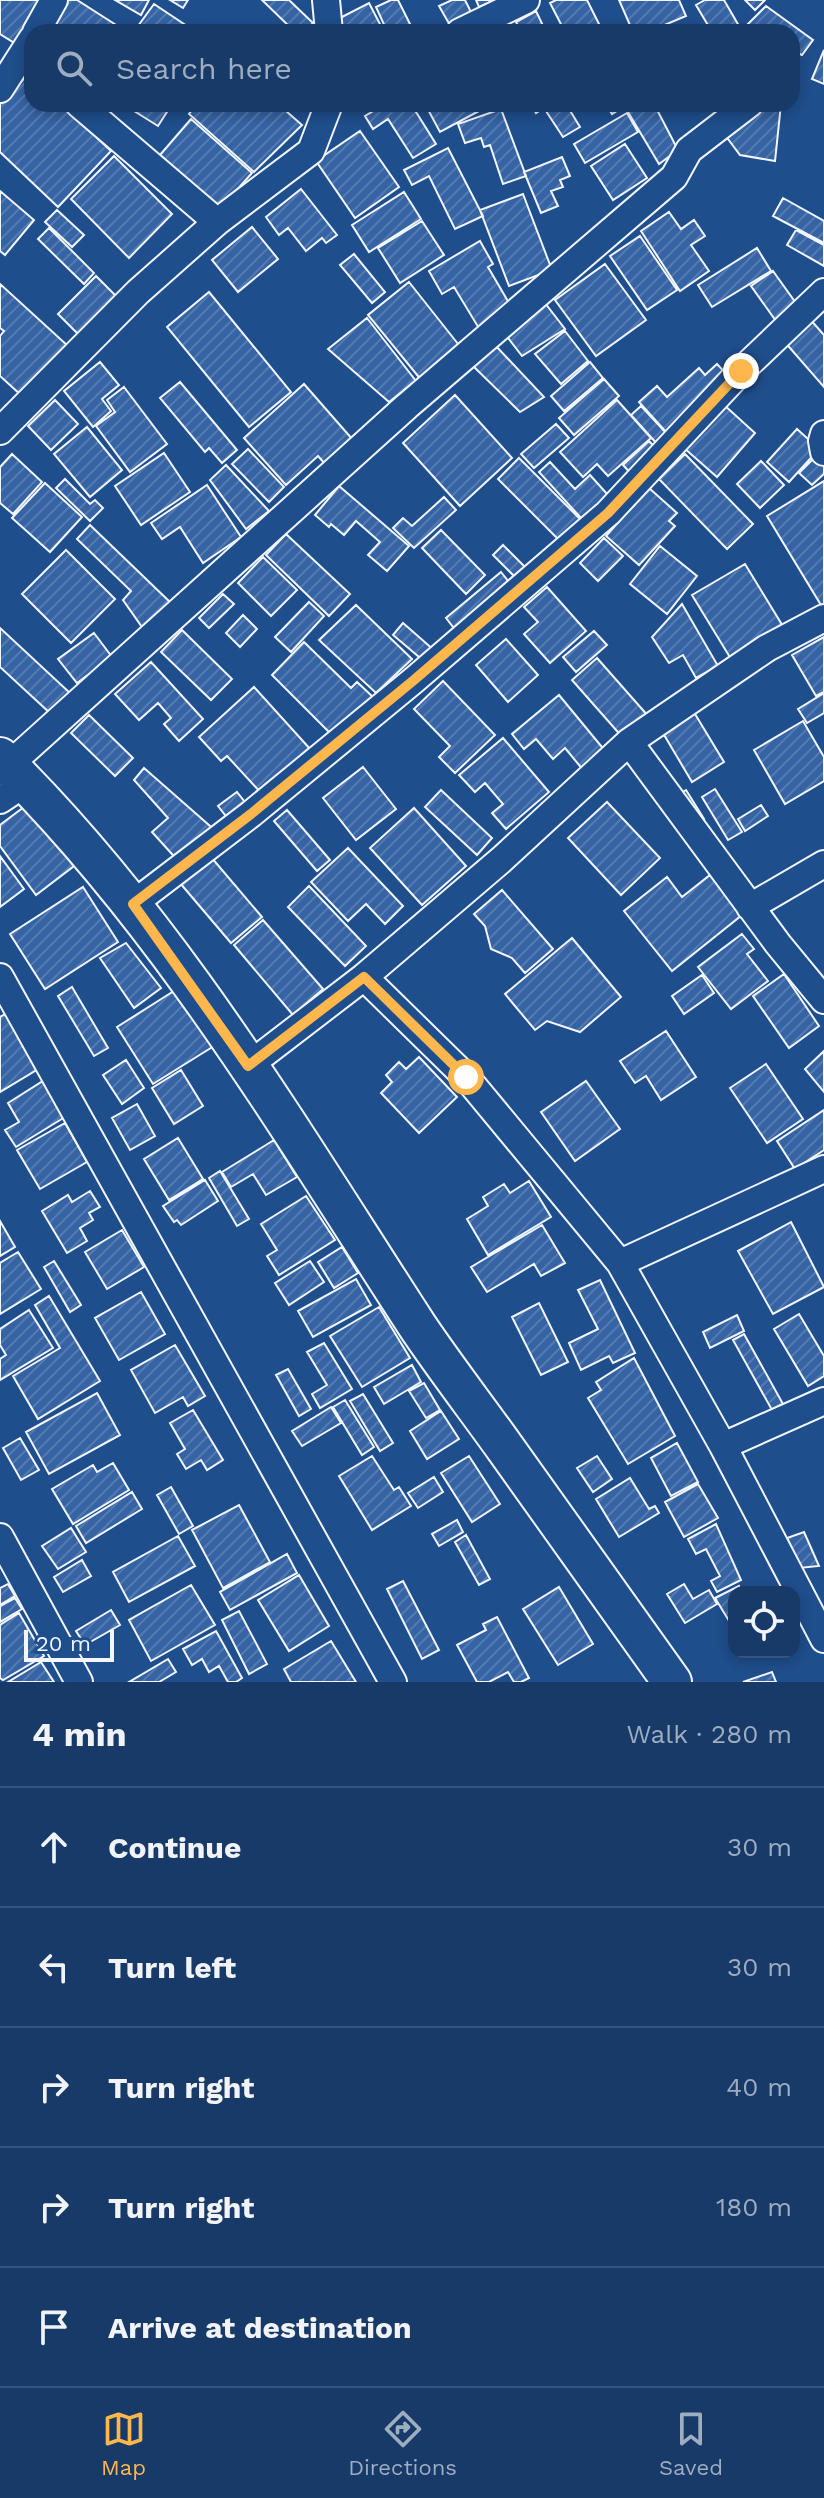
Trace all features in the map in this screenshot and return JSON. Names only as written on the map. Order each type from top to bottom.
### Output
[{"type":"main road","points":[[9,776],[133,904],[248,1066],[421,1330],[672,1682]]},
{"type":"street","points":[[40,24],[54,0]]},
{"type":"street","points":[[326,0],[328,24]]},
{"type":"street","points":[[476,24],[526,0]]},
{"type":"street","points":[[0,89],[24,52]]},
{"type":"street","points":[[88,112],[217,222]]},
{"type":"street","points":[[5,416],[217,222],[311,151],[326,112]]},
{"type":"street","points":[[9,776],[407,406],[674,177],[689,150],[739,112]]},
{"type":"street","points":[[133,904],[251,814],[414,680],[608,513],[741,371],[824,292]]},
{"type":"street","points":[[824,434],[824,452]]},
{"type":"street","points":[[248,1066],[364,977],[501,860],[629,742],[767,648],[824,618]]},
{"type":"street","points":[[629,742],[750,907],[824,1000]]},
{"type":"street","points":[[750,907],[824,864]]},
{"type":"street","points":[[0,977],[393,1682]]},
{"type":"street","points":[[364,977],[466,1077],[620,1263],[822,1630]]},
{"type":"street","points":[[620,1263],[824,1169]]},
{"type":"street","points":[[723,1446],[824,1401]]},
{"type":"street","points":[[0,1537],[79,1682]]},
{"type":"building","points":[[0,0],[49,0],[35,24],[24,24],[21,47],[0,34]]},
{"type":"building","points":[[65,0],[77,0],[114,24],[49,24]]},
{"type":"building","points":[[115,0],[149,0],[141,15]]},
{"type":"building","points":[[170,0],[188,0],[183,8]]},
{"type":"building","points":[[262,0],[289,0],[313,23],[287,24]]},
{"type":"building","points":[[398,0],[410,24],[384,24],[376,7]]},
{"type":"building","points":[[452,0],[465,0],[473,16],[457,24],[449,24],[439,6]]},
{"type":"building","points":[[476,0],[495,0],[479,7]]},
{"type":"building","points":[[556,0],[587,0],[599,24],[561,24],[550,3]]},
{"type":"building","points":[[619,0],[679,0],[686,16],[667,24],[630,24]]},
{"type":"building","points":[[705,0],[724,0],[738,24],[707,24],[696,5]]},
{"type":"building","points":[[745,0],[765,0],[755,10]]},
{"type":"building","points":[[369,3],[380,24],[341,24],[338,19]]},
{"type":"building","points":[[154,4],[184,24],[139,24]]},
{"type":"building","points":[[766,6],[791,24],[748,24]]},
{"type":"building","points":[[536,11],[542,24],[517,24]]},
{"type":"building","points":[[800,31],[813,40],[800,54]]},
{"type":"building","points":[[824,50],[824,84],[812,79]]},
{"type":"building","points":[[24,78],[24,112],[70,112],[111,151],[58,207],[0,152],[0,104]]},
{"type":"building","points":[[136,112],[167,112],[158,126]]},
{"type":"building","points":[[287,112],[302,125],[254,172],[189,114]]},
{"type":"building","points":[[372,112],[416,112],[436,144],[413,158],[388,119],[373,129],[365,116]]},
{"type":"building","points":[[429,112],[477,112],[440,132]]},
{"type":"building","points":[[492,112],[502,112],[526,176],[503,184],[490,145],[484,147],[481,138],[465,143],[458,124]]},
{"type":"building","points":[[547,112],[571,112],[580,127],[563,137]]},
{"type":"building","points":[[628,112],[658,112],[678,150],[659,164]]},
{"type":"building","points":[[753,112],[780,112],[775,161],[740,155],[725,135]]},
{"type":"building","points":[[627,113],[638,132],[585,163],[574,144]]},
{"type":"building","points":[[191,119],[252,173],[220,209],[160,155]]},
{"type":"building","points":[[360,131],[399,187],[355,218],[316,161]]},
{"type":"building","points":[[625,144],[647,178],[613,200],[591,166]]},
{"type":"building","points":[[448,148],[483,216],[455,229],[429,176],[412,185],[404,170]]},
{"type":"building","points":[[114,156],[172,214],[129,258],[71,199]]},
{"type":"building","points":[[562,157],[570,176],[560,180],[563,187],[551,191],[558,206],[541,213],[524,172]]},
{"type":"building","points":[[301,189],[337,235],[326,243],[322,238],[306,251],[288,228],[279,235],[266,217]]},
{"type":"building","points":[[0,191],[34,220],[5,255],[0,251]]},
{"type":"building","points":[[404,192],[421,219],[369,252],[352,225]]},
{"type":"building","points":[[523,194],[552,270],[509,286],[480,210]]},
{"type":"building","points":[[783,198],[824,221],[824,243],[773,216]]},
{"type":"building","points":[[57,210],[84,235],[72,247],[45,222]]},
{"type":"building","points":[[669,212],[681,229],[694,220],[705,236],[691,245],[709,271],[680,291],[641,231]]},
{"type":"building","points":[[422,221],[444,255],[400,283],[378,248]]},
{"type":"building","points":[[252,227],[278,259],[238,292],[212,260]]},
{"type":"building","points":[[49,228],[94,273],[84,284],[38,239]]},
{"type":"building","points":[[796,230],[824,245],[824,266],[787,245]]},
{"type":"building","points":[[640,236],[677,290],[647,310],[610,256]]},
{"type":"building","points":[[480,241],[493,264],[488,267],[513,310],[480,330],[454,287],[442,294],[429,271]]},
{"type":"building","points":[[757,248],[771,271],[712,307],[698,285]]},
{"type":"building","points":[[354,254],[385,292],[372,303],[340,265]]},
{"type":"building","points":[[605,264],[646,320],[596,356],[555,300]]},
{"type":"building","points":[[773,271],[798,306],[776,321],[751,286]]},
{"type":"building","points":[[96,276],[119,299],[81,337],[58,314]]},
{"type":"building","points":[[409,282],[462,349],[422,381],[368,315]]},
{"type":"building","points":[[0,284],[68,346],[22,396],[0,376],[0,336],[4,331],[0,328]]},
{"type":"building","points":[[209,292],[291,392],[249,427],[167,327]]},
{"type":"building","points":[[545,303],[565,329],[522,356],[505,334]]},
{"type":"building","points":[[367,318],[416,381],[389,402],[328,349]]},
{"type":"building","points":[[809,318],[824,335],[824,387],[783,340]]},
{"type":"building","points":[[565,331],[588,361],[561,384],[535,354]]},
{"type":"building","points":[[495,345],[544,397],[520,412],[473,366]]},
{"type":"building","points":[[100,362],[119,385],[102,399],[111,411],[93,427],[64,391]]},
{"type":"building","points":[[590,362],[603,378],[564,411],[551,396]]},
{"type":"building","points":[[717,364],[729,377],[667,433],[639,402],[657,386],[667,397],[699,368],[705,375]]},
{"type":"building","points":[[604,379],[619,396],[574,435],[559,418]]},
{"type":"building","points":[[180,382],[237,450],[222,463],[209,448],[205,452],[160,398]]},
{"type":"building","points":[[304,384],[353,440],[326,465],[318,456],[286,485],[244,438]]},
{"type":"building","points":[[124,387],[167,444],[130,472],[96,426],[115,412],[107,400]]},
{"type":"building","points":[[455,395],[512,458],[460,506],[403,443]]},
{"type":"building","points":[[55,400],[78,424],[51,450],[28,426]]},
{"type":"building","points":[[617,400],[651,438],[608,476],[597,464],[583,477],[560,452]]},
{"type":"building","points":[[723,404],[755,433],[717,477],[684,448]]},
{"type":"building","points":[[641,406],[668,435],[658,445],[631,415]]},
{"type":"building","points":[[556,424],[569,438],[534,468],[521,454]]},
{"type":"building","points":[[87,427],[122,470],[90,497],[54,454]]},
{"type":"building","points":[[797,429],[819,449],[789,482],[767,462]]},
{"type":"building","points":[[649,441],[661,454],[635,478],[623,465]]},
{"type":"building","points":[[248,449],[284,487],[269,502],[232,464]]},
{"type":"building","points":[[164,453],[190,492],[141,525],[115,486]]},
{"type":"building","points":[[12,454],[42,482],[13,514],[0,503],[0,467]]},
{"type":"building","points":[[685,454],[753,524],[727,549],[659,479]]},
{"type":"building","points":[[817,455],[824,465],[824,474],[812,485],[799,473]]},
{"type":"building","points":[[519,458],[583,522],[562,543],[498,479]]},
{"type":"building","points":[[761,461],[784,485],[760,508],[737,484]]},
{"type":"building","points":[[550,462],[575,489],[590,475],[608,495],[582,519],[539,472]]},
{"type":"building","points":[[226,465],[269,511],[246,529],[210,480]]},
{"type":"building","points":[[65,479],[90,504],[95,500],[103,508],[90,521],[56,488]]},
{"type":"building","points":[[824,481],[824,610],[767,516]]},
{"type":"building","points":[[45,483],[82,517],[50,552],[12,518]]},
{"type":"building","points":[[207,485],[241,537],[203,563],[180,527],[162,539],[151,523]]},
{"type":"building","points":[[339,486],[409,546],[387,571],[368,555],[380,542],[356,521],[344,535],[315,515]]},
{"type":"building","points":[[649,488],[677,513],[669,521],[675,526],[639,565],[606,536]]},
{"type":"building","points":[[444,497],[456,510],[414,548],[393,528],[403,518],[412,526]]},
{"type":"building","points":[[90,525],[173,605],[142,627],[123,600],[131,591],[77,539]]},
{"type":"building","points":[[441,530],[485,575],[466,594],[422,548]]},
{"type":"building","points":[[286,534],[350,594],[329,616],[266,555]]},
{"type":"building","points":[[604,538],[623,556],[598,581],[580,563]]},
{"type":"building","points":[[503,545],[530,572],[520,582],[493,555]]},
{"type":"building","points":[[660,546],[697,576],[667,614],[630,584]]},
{"type":"building","points":[[66,550],[115,599],[71,643],[22,594]]},
{"type":"building","points":[[263,557],[297,590],[271,616],[238,583]]},
{"type":"building","points":[[745,564],[784,628],[731,659],[692,595]]},
{"type":"building","points":[[501,572],[512,586],[457,632],[446,618]]},
{"type":"building","points":[[547,587],[586,631],[550,663],[524,634],[538,622],[524,607]]},
{"type":"building","points":[[223,594],[234,604],[209,628],[199,618]]},
{"type":"building","points":[[309,602],[324,616],[291,652],[275,637]]},
{"type":"building","points":[[682,604],[718,666],[696,678],[683,655],[669,663],[652,637]]},
{"type":"building","points":[[356,605],[412,659],[376,693],[319,640]]},
{"type":"building","points":[[243,615],[257,629],[240,647],[226,633]]},
{"type":"building","points":[[403,623],[435,651],[425,662],[393,635]]},
{"type":"building","points":[[0,628],[70,693],[51,714],[0,667]]},
{"type":"building","points":[[182,630],[232,679],[211,700],[161,652]]},
{"type":"building","points":[[594,631],[607,645],[576,672],[563,657]]},
{"type":"building","points":[[94,633],[112,657],[77,683],[58,659]]},
{"type":"building","points":[[824,637],[824,692],[816,696],[792,655]]},
{"type":"building","points":[[506,639],[538,675],[508,702],[476,665]]},
{"type":"building","points":[[304,642],[351,688],[357,682],[373,697],[334,737],[272,675]]},
{"type":"building","points":[[597,658],[649,717],[624,739],[572,680]]},
{"type":"building","points":[[151,662],[203,719],[179,741],[164,724],[171,718],[158,703],[139,720],[115,694]]},
{"type":"building","points":[[443,681],[495,735],[455,773],[439,757],[450,746],[414,709]]},
{"type":"building","points":[[254,687],[311,750],[262,794],[227,756],[221,761],[199,737]]},
{"type":"building","points":[[824,693],[824,713],[807,723],[798,709]]},
{"type":"building","points":[[559,695],[606,752],[584,771],[565,748],[553,759],[536,739],[524,749],[512,734]]},
{"type":"building","points":[[692,709],[724,762],[692,782],[660,728]]},
{"type":"building","points":[[89,715],[133,758],[115,776],[71,733]]},
{"type":"building","points":[[803,721],[824,757],[824,781],[785,804],[754,750]]},
{"type":"building","points":[[503,738],[549,792],[506,829],[492,813],[503,804],[485,783],[475,792],[459,775]]},
{"type":"building","points":[[363,767],[396,809],[356,840],[323,798]]},
{"type":"building","points":[[144,768],[218,833],[181,864],[152,832],[168,818],[134,780]]},
{"type":"building","points":[[715,789],[742,832],[728,840],[702,797]]},
{"type":"building","points":[[441,790],[492,838],[477,855],[425,807]]},
{"type":"building","points":[[686,790],[704,819],[694,825],[676,796]]},
{"type":"building","points":[[237,792],[248,806],[229,820],[218,806]]},
{"type":"building","points":[[32,801],[78,863],[36,895],[0,846],[0,825]]},
{"type":"building","points":[[607,802],[660,858],[621,895],[568,838]]},
{"type":"building","points":[[761,805],[768,816],[745,831],[738,819]]},
{"type":"building","points":[[414,808],[466,866],[422,905],[370,848]]},
{"type":"building","points":[[287,810],[330,860],[317,871],[274,821]]},
{"type":"building","points":[[348,848],[403,906],[385,924],[366,904],[348,921],[311,882]]},
{"type":"building","points":[[0,856],[24,889],[0,907]]},
{"type":"building","points":[[211,857],[262,917],[231,943],[180,883]]},
{"type":"building","points":[[710,875],[742,915],[672,971],[624,911],[667,877],[682,897]]},
{"type":"building","points":[[309,886],[366,946],[345,966],[288,907]]},
{"type":"building","points":[[83,887],[118,942],[45,989],[10,934]]},
{"type":"building","points":[[502,890],[553,949],[525,973],[512,958],[491,949],[485,926],[474,914]]},
{"type":"building","points":[[263,920],[323,989],[293,1015],[234,945]]},
{"type":"building","points":[[742,934],[754,949],[747,954],[768,981],[731,1009],[698,967]]},
{"type":"building","points":[[572,938],[621,997],[580,1032],[547,1021],[535,1030],[505,994]]},
{"type":"building","points":[[126,943],[161,988],[134,1008],[100,958]]},
{"type":"building","points":[[784,974],[819,1026],[789,1048],[753,996]]},
{"type":"building","points":[[702,975],[714,993],[684,1014],[672,996]]},
{"type":"building","points":[[72,987],[108,1048],[94,1056],[58,996]]},
{"type":"building","points":[[177,989],[214,1046],[153,1084],[117,1027]]},
{"type":"building","points":[[7,1013],[40,1068],[0,1092],[0,1017]]},
{"type":"building","points":[[666,1031],[696,1077],[661,1100],[646,1076],[635,1083],[620,1061]]},
{"type":"building","points":[[824,1051],[824,1092],[805,1069]]},
{"type":"building","points":[[419,1057],[457,1097],[419,1133],[381,1093],[392,1082],[386,1075],[399,1062],[406,1069]]},
{"type":"building","points":[[126,1060],[144,1088],[122,1104],[103,1075]]},
{"type":"building","points":[[766,1064],[803,1119],[767,1143],[730,1088]]},
{"type":"building","points":[[181,1070],[203,1106],[174,1124],[152,1088]]},
{"type":"building","points":[[43,1081],[65,1117],[16,1147],[5,1130],[19,1122],[8,1103]]},
{"type":"building","points":[[586,1081],[620,1129],[575,1161],[541,1112]]},
{"type":"building","points":[[137,1104],[155,1136],[130,1150],[112,1118]]},
{"type":"building","points":[[824,1110],[824,1150],[795,1169],[777,1141]]},
{"type":"building","points":[[65,1123],[87,1162],[40,1189],[17,1150]]},
{"type":"building","points":[[178,1138],[203,1179],[169,1200],[144,1159]]},
{"type":"building","points":[[274,1140],[297,1177],[266,1195],[253,1174],[231,1187],[222,1172]]},
{"type":"building","points":[[220,1171],[249,1219],[237,1226],[209,1178]]},
{"type":"building","points":[[205,1180],[218,1201],[181,1225],[177,1220],[174,1222],[163,1206]]},
{"type":"building","points":[[529,1181],[551,1217],[488,1255],[467,1219],[488,1206],[483,1197],[504,1184],[510,1193]]},
{"type":"building","points":[[90,1191],[100,1207],[89,1213],[93,1220],[80,1228],[87,1241],[67,1253],[42,1211],[68,1195],[72,1202]]},
{"type":"building","points":[[306,1196],[335,1240],[279,1275],[267,1256],[277,1250],[261,1224]]},
{"type":"building","points":[[0,1221],[15,1247],[0,1256]]},
{"type":"building","points":[[791,1222],[824,1287],[773,1314],[738,1251]]},
{"type":"building","points":[[542,1225],[565,1263],[541,1276],[534,1264],[487,1292],[471,1267]]},
{"type":"building","points":[[122,1230],[144,1267],[107,1289],[85,1252]]},
{"type":"building","points":[[342,1247],[358,1273],[334,1288],[318,1262]]},
{"type":"building","points":[[18,1252],[41,1289],[0,1314],[0,1263]]},
{"type":"building","points":[[54,1261],[81,1305],[70,1312],[44,1267]]},
{"type":"building","points":[[310,1261],[324,1282],[289,1305],[275,1283]]},
{"type":"building","points":[[356,1279],[371,1305],[313,1337],[298,1311]]},
{"type":"building","points":[[600,1280],[635,1353],[613,1363],[609,1356],[581,1370],[569,1343],[598,1329],[578,1290]]},
{"type":"building","points":[[141,1292],[165,1334],[119,1360],[95,1318]]},
{"type":"building","points":[[49,1296],[100,1381],[38,1419],[13,1376],[60,1348],[35,1305]]},
{"type":"building","points":[[539,1303],[568,1362],[541,1375],[512,1317]]},
{"type":"building","points":[[379,1307],[410,1358],[362,1387],[330,1336]]},
{"type":"building","points":[[29,1310],[53,1348],[0,1380],[0,1359],[6,1355],[0,1345],[0,1329]]},
{"type":"building","points":[[799,1314],[824,1356],[824,1376],[808,1386],[774,1329]]},
{"type":"building","points":[[737,1315],[744,1331],[710,1348],[703,1332]]},
{"type":"building","points":[[744,1334],[783,1404],[772,1410],[733,1340]]},
{"type":"building","points":[[324,1343],[352,1389],[320,1408],[312,1394],[327,1385],[307,1352]]},
{"type":"building","points":[[175,1345],[205,1396],[188,1406],[183,1397],[155,1413],[131,1370]]},
{"type":"building","points":[[634,1358],[675,1436],[628,1464],[588,1398],[601,1390],[596,1382]]},
{"type":"building","points":[[412,1365],[421,1382],[384,1404],[374,1387]]},
{"type":"building","points":[[288,1369],[311,1409],[299,1416],[276,1375]]},
{"type":"building","points":[[424,1383],[440,1410],[426,1418],[409,1391]]},
{"type":"building","points":[[97,1393],[120,1435],[49,1474],[26,1432]]},
{"type":"building","points":[[363,1394],[393,1443],[380,1451],[350,1401]]},
{"type":"building","points":[[345,1400],[374,1447],[362,1455],[333,1407]]},
{"type":"building","points":[[331,1407],[341,1423],[302,1446],[292,1431]]},
{"type":"building","points":[[193,1410],[223,1460],[207,1470],[201,1460],[186,1469],[177,1454],[185,1449],[170,1423]]},
{"type":"building","points":[[441,1411],[459,1439],[427,1459],[410,1431]]},
{"type":"building","points":[[20,1438],[39,1470],[21,1480],[3,1448]]},
{"type":"building","points":[[677,1443],[698,1482],[671,1496],[651,1458]]},
{"type":"building","points":[[372,1456],[394,1490],[399,1487],[411,1506],[372,1530],[339,1476]]},
{"type":"building","points":[[469,1456],[500,1504],[472,1522],[441,1473]]},
{"type":"building","points":[[597,1456],[612,1479],[593,1492],[577,1468]]},
{"type":"building","points":[[113,1463],[129,1490],[73,1524],[52,1489],[93,1465],[97,1472]]},
{"type":"building","points":[[434,1477],[443,1492],[418,1508],[408,1493]]},
{"type":"building","points":[[630,1478],[649,1509],[655,1506],[659,1513],[619,1537],[596,1499]]},
{"type":"building","points":[[698,1484],[718,1518],[684,1537],[665,1502]]},
{"type":"building","points":[[171,1487],[193,1526],[179,1534],[157,1495]]},
{"type":"building","points":[[132,1492],[142,1509],[86,1543],[76,1526]]},
{"type":"building","points":[[239,1505],[270,1562],[223,1588],[192,1530]]},
{"type":"building","points":[[457,1520],[463,1532],[439,1546],[432,1534]]},
{"type":"building","points":[[716,1524],[741,1580],[717,1592],[711,1581],[720,1576],[706,1549],[696,1554],[688,1539]]},
{"type":"building","points":[[71,1528],[86,1552],[58,1569],[42,1546]]},
{"type":"building","points":[[804,1532],[819,1566],[799,1568],[787,1538]]},
{"type":"building","points":[[466,1535],[490,1579],[479,1585],[455,1542]]},
{"type":"building","points":[[178,1536],[195,1566],[129,1602],[113,1572]]},
{"type":"building","points":[[287,1554],[297,1573],[230,1610],[220,1592]]},
{"type":"building","points":[[82,1560],[91,1576],[63,1592],[54,1577]]},
{"type":"building","points":[[299,1575],[329,1626],[289,1651],[258,1600]]},
{"type":"building","points":[[403,1581],[439,1650],[422,1659],[387,1589]]},
{"type":"building","points":[[8,1584],[15,1596],[0,1605],[0,1588]]},
{"type":"building","points":[[684,1584],[693,1599],[709,1590],[717,1604],[685,1623],[667,1594]]},
{"type":"building","points":[[191,1585],[215,1625],[151,1661],[129,1620]]},
{"type":"building","points":[[559,1587],[593,1644],[558,1665],[523,1609]]},
{"type":"building","points":[[728,1592],[728,1619],[715,1598]]},
{"type":"building","points":[[15,1598],[22,1609],[0,1622],[0,1606]]},
{"type":"building","points":[[111,1610],[120,1625],[85,1645],[76,1631]]},
{"type":"building","points":[[239,1611],[267,1664],[249,1674],[222,1620]]},
{"type":"building","points":[[19,1613],[44,1656],[3,1680],[0,1678],[0,1625]]},
{"type":"building","points":[[497,1617],[529,1678],[521,1682],[514,1682],[508,1672],[489,1682],[477,1682],[457,1645],[486,1630],[483,1624]]},
{"type":"building","points":[[216,1631],[242,1678],[236,1682],[228,1682],[219,1666],[209,1672],[202,1659],[192,1665],[183,1649]]},
{"type":"building","points":[[331,1641],[356,1682],[291,1682],[284,1669]]},
{"type":"building","points":[[168,1659],[176,1672],[159,1682],[129,1682]]},
{"type":"building","points":[[41,1662],[54,1682],[8,1682]]},
{"type":"building","points":[[772,1672],[776,1682],[743,1682]]},
{"type":"route","points":[[466,1077],[364,977],[248,1066],[133,904],[251,814],[414,680],[608,513],[741,371]]}]
